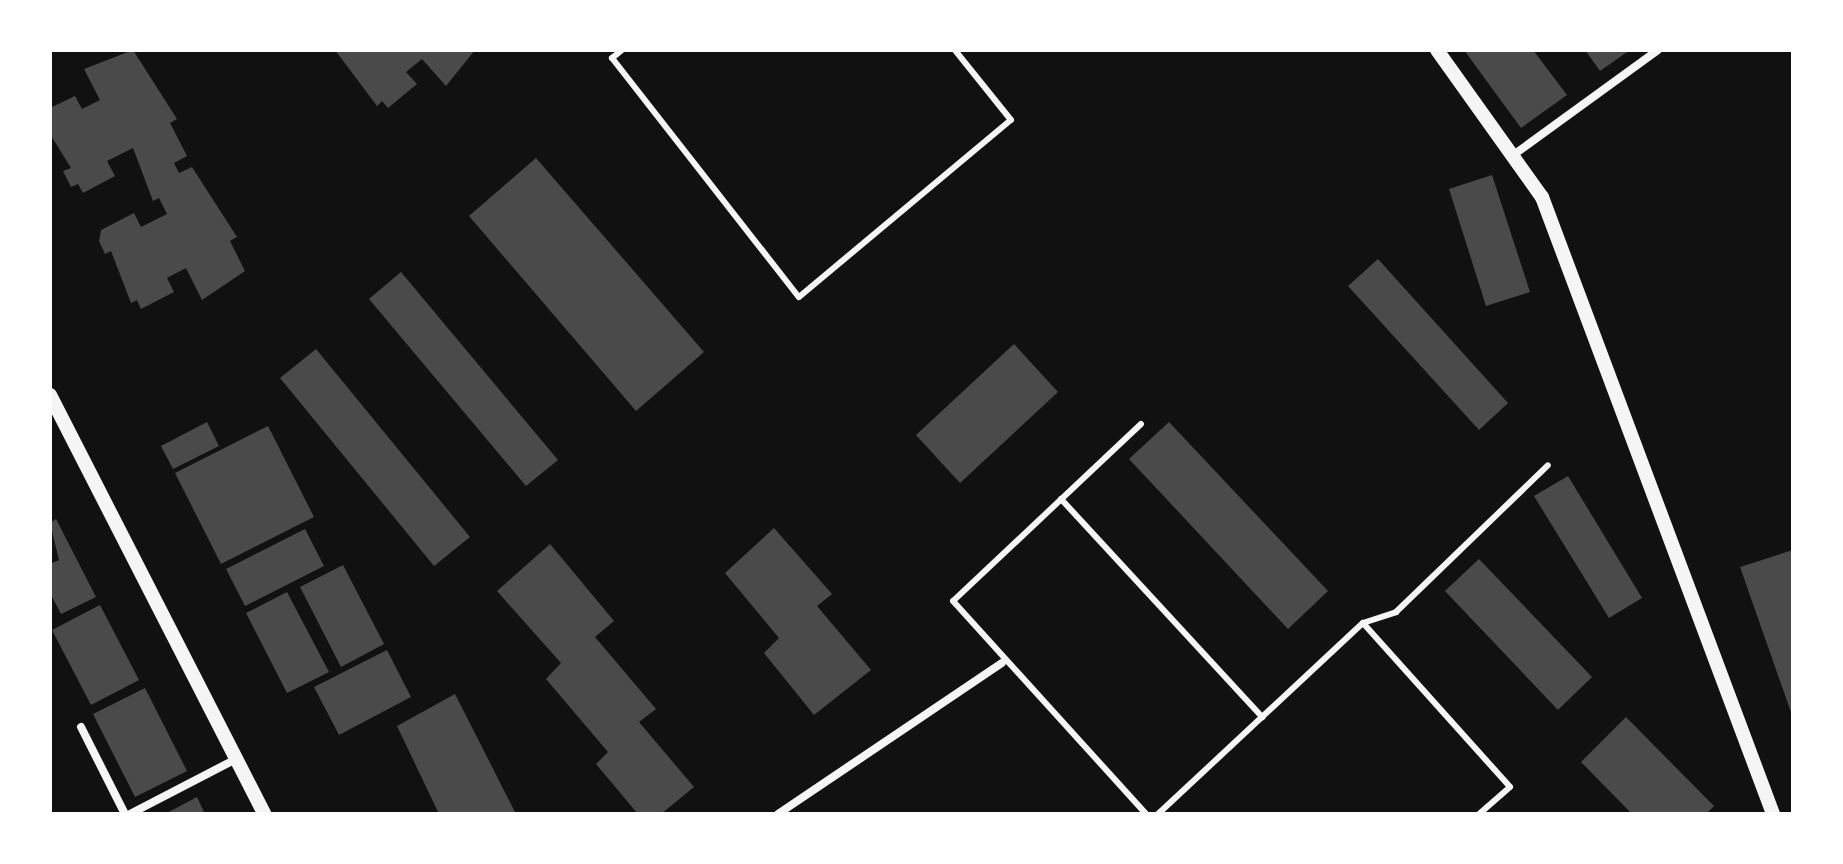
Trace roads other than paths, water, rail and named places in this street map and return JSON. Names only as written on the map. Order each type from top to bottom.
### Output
[{"type":"street","points":[[1437,50],[1542,197],[1773,814]]},
{"type":"street","points":[[1512,156],[1658,50]]},
{"type":"street","points":[[50,395],[264,814]]},
{"type":"street","points":[[778,814],[1002,663]]},
{"type":"street","points":[[81,727],[128,814],[236,759]]},
{"type":"lane","points":[[622,50],[612,58],[799,297],[1011,120],[955,50]]},
{"type":"lane","points":[[1141,424],[953,601],[1002,663],[1146,814]]},
{"type":"lane","points":[[1158,814],[1363,623],[1396,612],[1548,465]]},
{"type":"lane","points":[[1061,499],[1262,717]]},
{"type":"lane","points":[[1363,623],[1510,787],[1479,814]]}]
